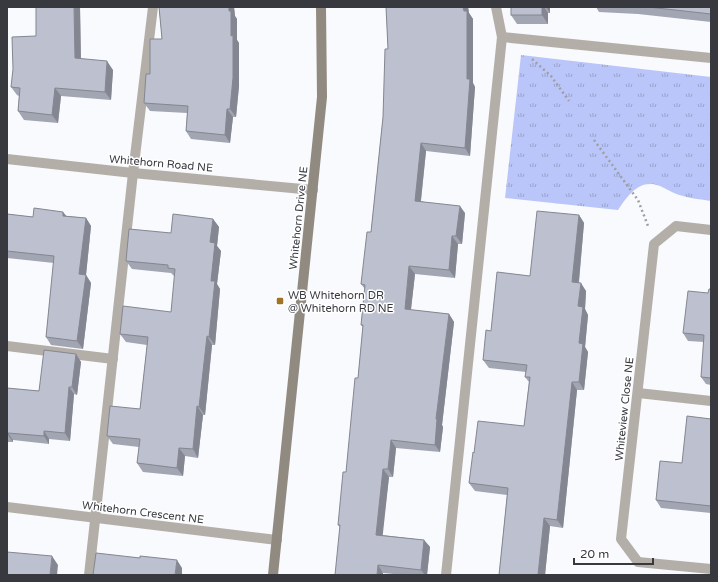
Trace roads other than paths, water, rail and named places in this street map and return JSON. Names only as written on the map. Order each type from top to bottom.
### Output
[{"type":"street","points":[[89,575],[133,173],[153,7]]},
{"type":"street","name":"Whitehorn Drive NE","points":[[273,575],[322,97],[321,7]]},
{"type":"street","points":[[446,575],[502,37],[496,7]]},
{"type":"street","points":[[502,37],[711,58]]},
{"type":"street","name":"Whitehorn Road NE","points":[[7,159],[133,173],[313,190]]},
{"type":"street","name":"Whiteview Close NE","points":[[711,230],[676,226],[654,244],[622,539],[638,562],[711,569]]},
{"type":"street","points":[[7,346],[113,359]]},
{"type":"street","points":[[638,393],[711,401]]},
{"type":"street","name":"Whitehorn Crescent NE","points":[[7,507],[276,540]]},
{"type":"place","name":"WB Whitehorn DR @ Whitehorn RD NE","points":[[280,301]]}]
